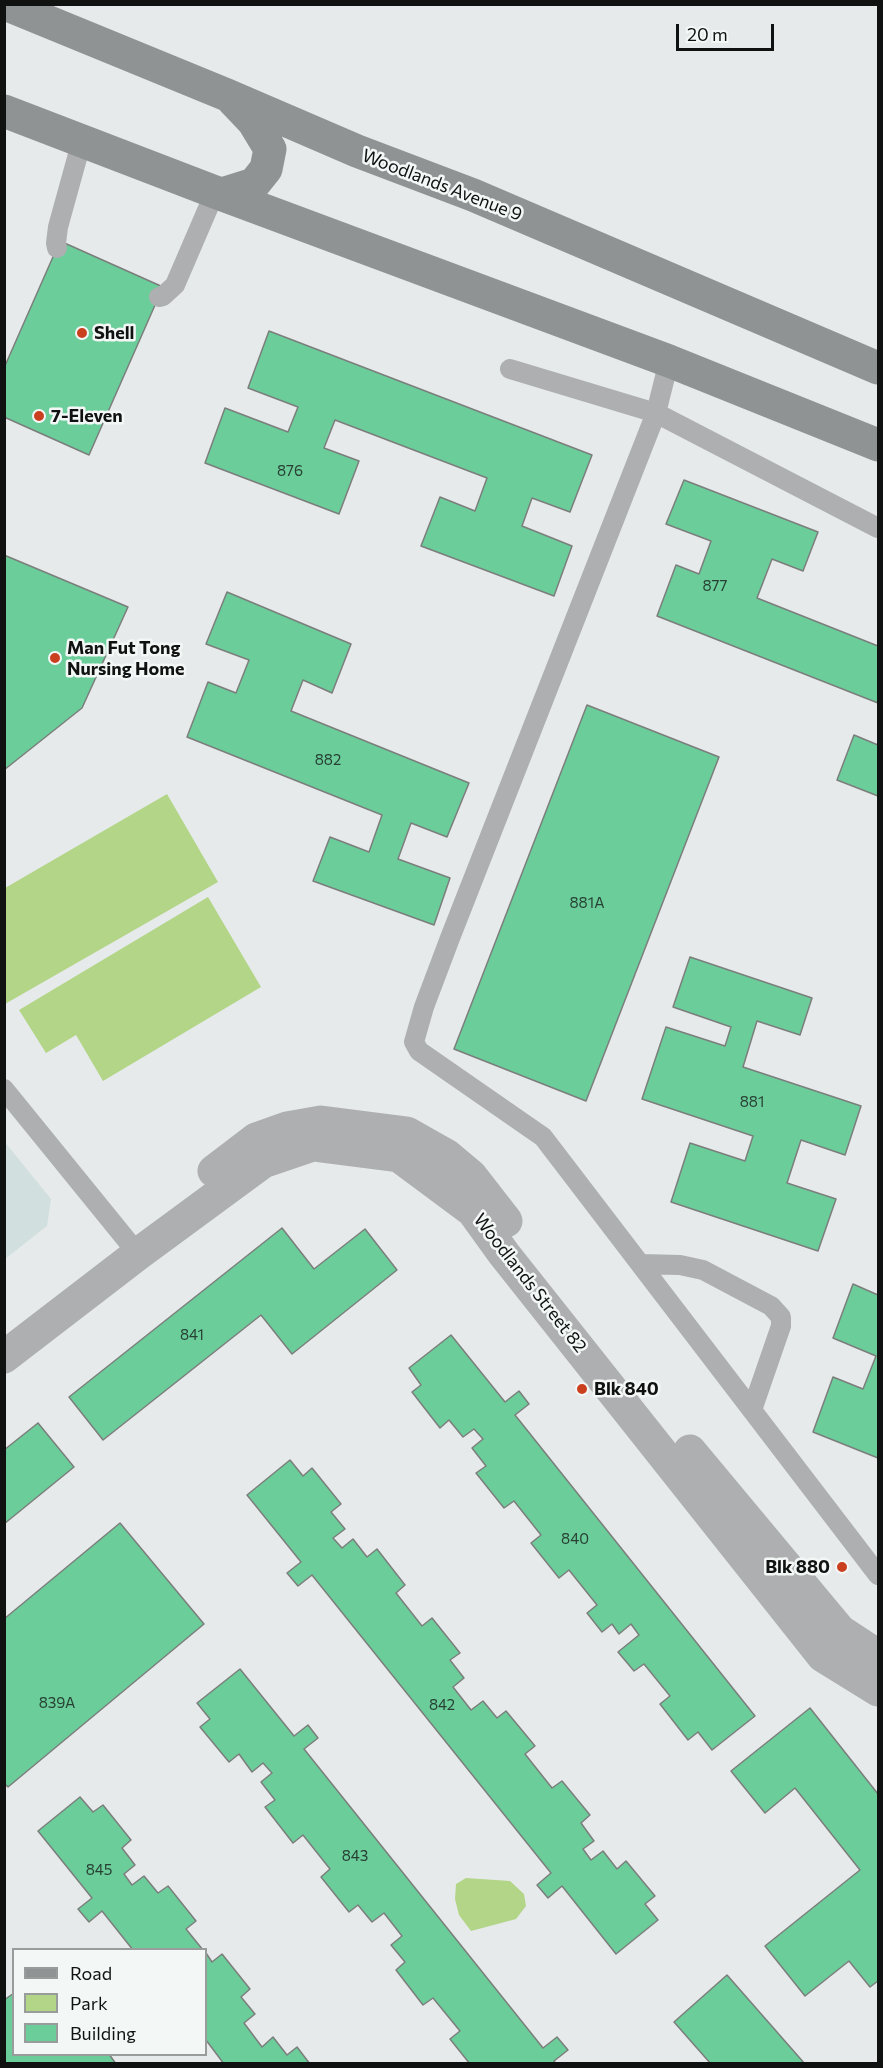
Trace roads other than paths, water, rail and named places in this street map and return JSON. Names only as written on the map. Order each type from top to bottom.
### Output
[{"type":"main road","name":"Woodlands Avenue 9","points":[[5,4],[228,95],[357,151],[473,195],[879,368]]},
{"type":"main road","points":[[218,193],[254,184],[266,169],[270,149],[253,121],[228,95]]},
{"type":"main road","points":[[4,111],[669,360],[879,445]]},
{"type":"street","name":"Woodlands Street 82","points":[[4,1357],[255,1139],[287,1128],[321,1122],[407,1133],[446,1155],[471,1176],[627,1377],[840,1631],[879,1656]]},
{"type":"street","name":"Woodlands Street 82","points":[[4,1331],[263,1162],[313,1145],[399,1156],[473,1211],[504,1254],[823,1656],[879,1690]]},
{"type":"lane","points":[[57,248],[58,227],[82,141]]},
{"type":"lane","points":[[159,297],[164,296],[175,285],[218,193]]},
{"type":"lane","points":[[669,360],[656,413],[450,938],[424,1006],[414,1042],[419,1051],[543,1137],[879,1575]]},
{"type":"lane","points":[[510,369],[656,413],[879,528]]},
{"type":"lane","points":[[4,1089],[131,1247]]},
{"type":"lane","points":[[641,1264],[680,1265],[703,1270],[771,1306],[781,1317],[781,1326],[752,1410]]},
{"type":"place","name":"Shell","points":[[82,333]]},
{"type":"place","name":"7-Eleven","points":[[39,416]]},
{"type":"place","name":"Man Fut Tong Nursing Home","points":[[55,658]]},
{"type":"place","name":"Blk 840","points":[[582,1389]]},
{"type":"place","name":"Blk 880","points":[[842,1567]]}]
